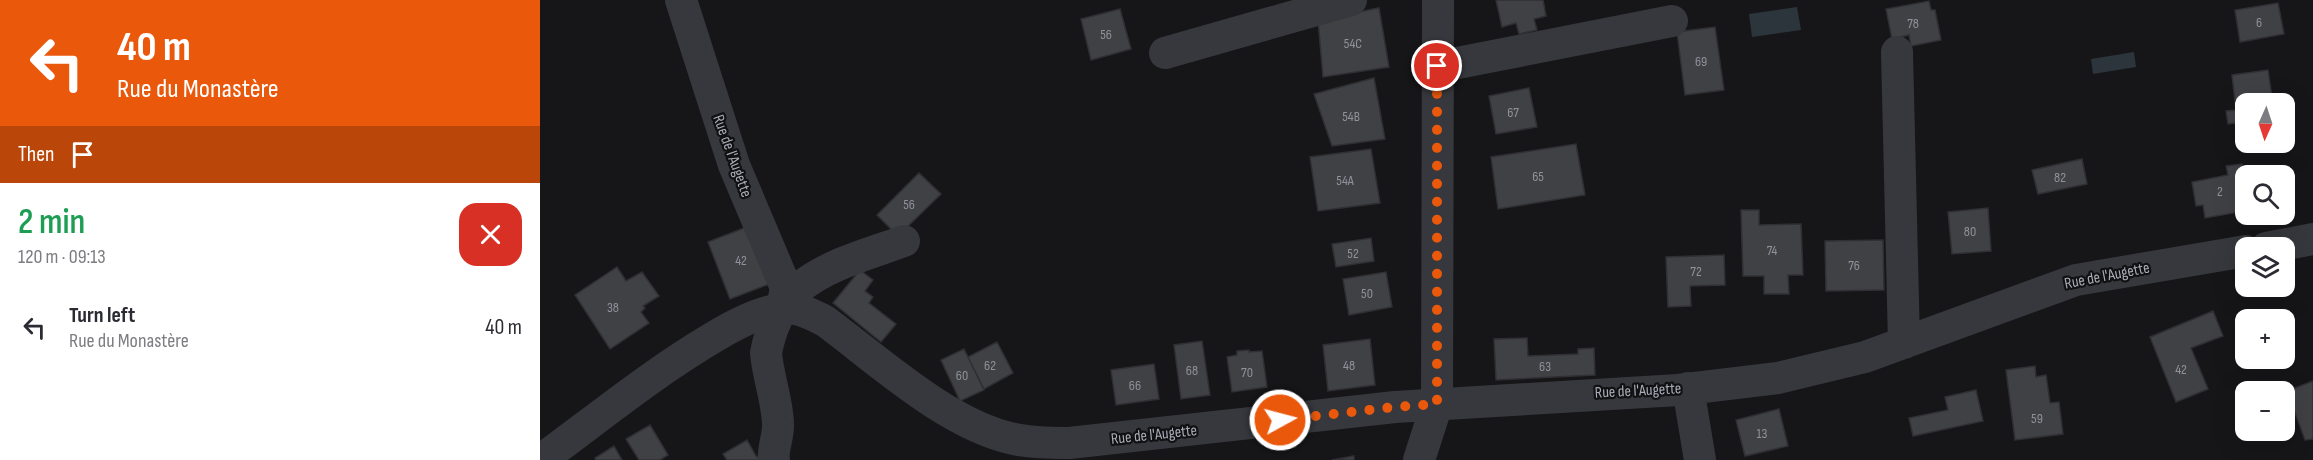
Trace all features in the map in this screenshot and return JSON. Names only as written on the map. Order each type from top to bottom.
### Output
[{"type":"street","name":"Rue de l'Augette","points":[[681,0],[734,165],[786,288],[782,308]]},
{"type":"street","points":[[1165,53],[1351,0]]},
{"type":"street","points":[[1419,460],[1437,404],[1438,0]]},
{"type":"street","points":[[1437,66],[1672,21]]},
{"type":"street","points":[[1897,52],[1904,343]]},
{"type":"street","points":[[2295,241],[2310,238]]},
{"type":"street","points":[[774,460],[772,456],[778,436],[778,423],[766,353],[782,308],[798,288],[828,271],[904,241]]},
{"type":"street","name":"Rue de l'Augette","points":[[541,460],[651,378],[701,345],[753,317],[782,308],[808,312],[825,321],[943,408],[1011,450],[1395,407],[1688,388],[1778,378],[1865,357],[2076,280],[2235,253]]},
{"type":"street","points":[[1688,388],[1700,460]]},
{"type":"shaded area","points":[[1797,7],[1801,30],[1752,37],[1749,14]]},
{"type":"shaded area","points":[[2134,52],[2136,67],[2093,74],[2091,59]]},
{"type":"building","points":[[1496,0],[1543,0],[1546,16],[1534,19],[1537,30],[1519,34],[1516,23],[1502,27]]},
{"type":"building","points":[[1929,1],[1931,10],[1935,10],[1941,40],[1911,46],[1909,35],[1892,39],[1886,9]]},
{"type":"building","points":[[2278,3],[2284,34],[2240,42],[2235,10]]},
{"type":"building","points":[[1379,8],[1389,67],[1323,77],[1318,20]]},
{"type":"building","points":[[1379,8],[1389,67],[1323,77],[1318,20]]},
{"type":"building","points":[[1120,9],[1131,49],[1091,60],[1081,19]]},
{"type":"building","points":[[1715,27],[1724,90],[1685,95],[1677,32]]},
{"type":"building","points":[[2268,70],[2271,93],[2235,93],[2235,101],[2232,75]]},
{"type":"building","points":[[1374,78],[1385,139],[1332,146],[1314,94]]},
{"type":"building","points":[[1529,88],[1537,127],[1496,134],[1489,96]]},
{"type":"building","points":[[2235,110],[2235,123],[2228,124],[2226,111]]},
{"type":"building","points":[[1576,144],[1585,195],[1498,209],[1491,157]]},
{"type":"building","points":[[1576,144],[1585,195],[1498,209],[1491,157]]},
{"type":"building","points":[[1371,149],[1380,203],[1318,211],[1310,157]]},
{"type":"building","points":[[1371,149],[1380,203],[1318,211],[1310,157]]},
{"type":"building","points":[[2082,159],[2087,184],[2038,194],[2032,170]]},
{"type":"building","points":[[2242,164],[2235,165],[2235,213],[2205,218],[2203,205],[2196,206],[2192,182],[2228,175],[2226,166]]},
{"type":"building","points":[[919,173],[941,194],[898,236],[877,215]]},
{"type":"building","points":[[1988,208],[1991,251],[1952,254],[1948,212]]},
{"type":"building","points":[[1741,210],[1759,210],[1759,225],[1801,224],[1803,275],[1788,275],[1789,294],[1764,294],[1764,276],[1743,276]]},
{"type":"building","points":[[752,225],[772,283],[730,299],[708,242]]},
{"type":"building","points":[[1371,238],[1374,261],[1336,267],[1332,244]]},
{"type":"building","points":[[1883,240],[1884,290],[1826,291],[1825,241]]},
{"type":"building","points":[[1724,255],[1725,285],[1690,286],[1691,306],[1668,307],[1666,257]]},
{"type":"building","points":[[617,267],[626,281],[642,272],[659,296],[643,306],[645,308],[641,312],[649,323],[610,349],[575,295]]},
{"type":"building","points":[[860,270],[873,280],[865,291],[873,297],[869,303],[896,324],[881,342],[833,303]]},
{"type":"building","points":[[1386,272],[1392,307],[1349,315],[1343,279]]},
{"type":"building","points":[[2213,311],[2223,336],[2191,348],[2208,389],[2176,402],[2150,337]]},
{"type":"building","points":[[1527,338],[1528,356],[1578,354],[1578,349],[1594,348],[1595,375],[1496,380],[1494,339]]},
{"type":"building","points":[[1370,339],[1375,385],[1328,391],[1323,345]]},
{"type":"building","points":[[1202,341],[1210,395],[1181,399],[1174,345]]},
{"type":"building","points":[[997,342],[1013,373],[984,389],[968,357]]},
{"type":"building","points":[[964,349],[984,390],[960,401],[941,360]]},
{"type":"building","points":[[1249,350],[1249,352],[1262,351],[1267,387],[1232,392],[1227,357],[1237,355],[1237,351]]},
{"type":"building","points":[[1154,364],[1159,399],[1116,405],[1111,370]]},
{"type":"building","points":[[2035,366],[2036,377],[2046,375],[2050,403],[2059,402],[2063,434],[2015,440],[2006,370]]},
{"type":"building","points":[[2313,381],[2313,439],[2305,440],[2295,413],[2295,388]]},
{"type":"building","points":[[1976,390],[1983,421],[1913,436],[1909,418],[1948,410],[1945,397]]},
{"type":"building","points":[[1779,409],[1788,446],[1745,456],[1736,420]]},
{"type":"building","points":[[650,425],[668,455],[660,460],[639,460],[626,439]]},
{"type":"building","points":[[747,440],[756,456],[761,460],[727,460],[723,454]]},
{"type":"building","points":[[614,446],[622,460],[596,460],[595,458]]},
{"type":"building","points":[[1354,456],[1354,460],[1332,460]]},
{"type":"route","points":[[1280,420],[1437,404],[1437,66]]}]
